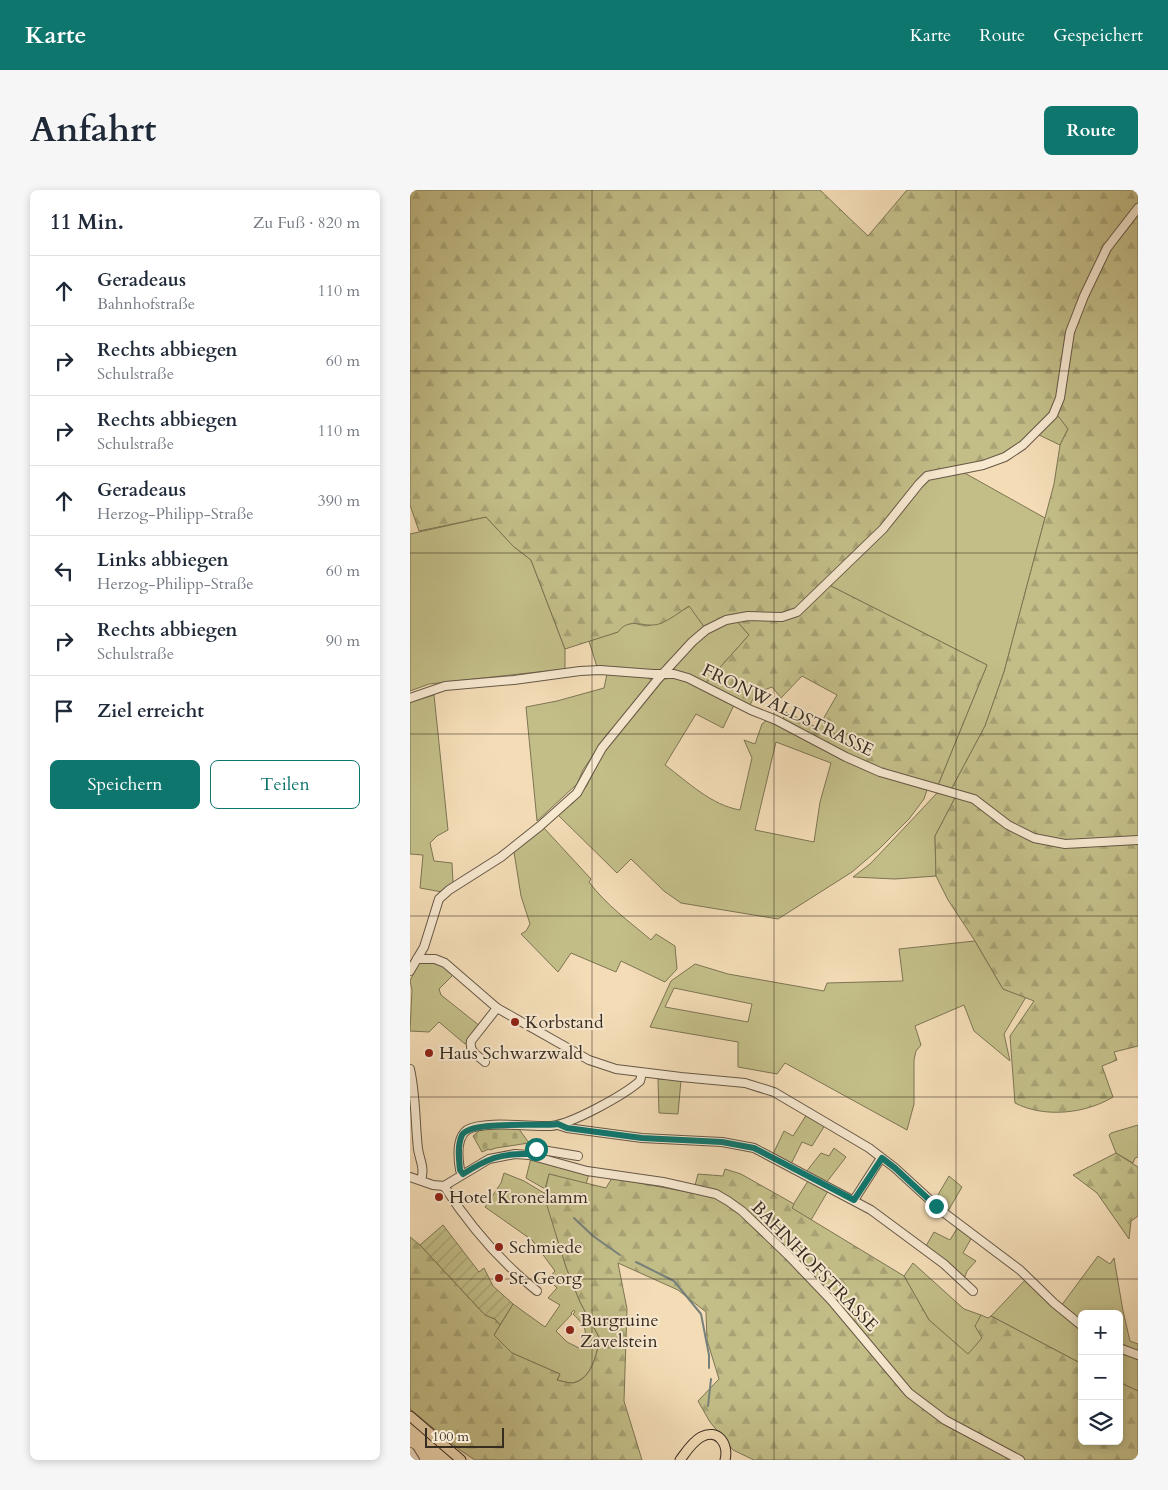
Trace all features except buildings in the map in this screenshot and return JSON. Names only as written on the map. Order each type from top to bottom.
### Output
[{"type":"main road","points":[[410,1416],[461,1460]]},
{"type":"main road","points":[[680,1460],[695,1442],[705,1436],[714,1436],[724,1442],[727,1449],[725,1460]]},
{"type":"street","points":[[410,972],[424,947],[439,899],[449,890],[501,857],[577,793],[602,748],[692,642],[712,626],[726,620],[748,616],[782,617],[797,612],[883,529],[918,484],[927,476],[983,465],[1005,457],[1029,440],[1053,415],[1060,398],[1070,332],[1084,296],[1108,248],[1138,208]]},
{"type":"street","name":"FRONWALDSTRASSE","points":[[410,698],[445,686],[514,680],[580,671],[600,670],[674,674],[688,678],[880,772],[974,799],[1008,825],[1034,838],[1065,844],[1138,840]]},
{"type":"street","points":[[417,960],[435,959],[445,963],[497,1008],[589,1060],[616,1069],[744,1083],[774,1092],[869,1148],[895,1168],[943,1212],[1020,1270],[1054,1303],[1078,1323]]},
{"type":"street","points":[[485,1062],[472,1052],[470,1047],[471,1041],[497,1008]]},
{"type":"street","points":[[410,1069],[415,1096],[414,1137],[424,1166],[422,1180]]},
{"type":"street","points":[[463,1174],[460,1170],[459,1145],[462,1135],[470,1129],[500,1125],[558,1124],[621,1096],[640,1081],[642,1072]]},
{"type":"street","points":[[558,1124],[567,1128],[642,1138],[722,1142],[754,1148],[871,1210],[944,1264],[973,1291]]},
{"type":"street","points":[[529,1154],[530,1150],[536,1149],[578,1156]]},
{"type":"street","name":"BAHNHOFSTRASSE","points":[[444,1186],[491,1158],[529,1154],[587,1171],[663,1182],[702,1190],[728,1201],[749,1217],[831,1300],[909,1393],[945,1420],[1020,1460]]},
{"type":"street","points":[[854,1200],[882,1158]]},
{"type":"street","points":[[410,1177],[433,1185],[444,1186],[461,1211],[493,1249],[537,1291]]},
{"type":"street","points":[[1123,1349],[1138,1355]]},
{"type":"street","points":[[410,1452],[415,1460]]},
{"type":"green space","points":[[410,190],[820,190],[868,236],[907,190],[1138,190],[1138,1046],[1114,1052],[1117,1060],[1102,1066],[1113,1097],[1090,1107],[1064,1112],[1039,1111],[1015,1103],[1010,1036],[1034,1001],[1003,989],[948,900],[936,876],[935,836],[956,796],[952,788],[985,726],[1004,672],[1054,484],[1060,445],[1068,429],[1059,417],[1050,414],[1022,444],[1003,455],[981,463],[933,471],[916,482],[881,527],[827,584],[987,665],[938,785],[880,769],[820,740],[783,719],[786,712],[818,728],[837,695],[802,676],[781,698],[772,687],[756,693],[749,707],[706,683],[749,635],[736,620],[705,628],[689,606],[662,623],[655,625],[628,624],[618,632],[565,649],[531,560],[513,546],[486,517],[419,531],[410,505]]},
{"type":"green space","points":[[1055,415],[1059,416],[1068,429],[1060,445],[1037,434]]},
{"type":"green space","points":[[961,471],[1045,518],[1004,672],[985,726],[952,788],[938,785],[987,665],[827,584],[927,479]]},
{"type":"green space","points":[[486,517],[513,546],[531,560],[565,649],[565,669],[429,684],[410,691],[410,534]]},
{"type":"green space","points":[[690,606],[705,628],[666,668],[660,671],[597,667],[589,641],[618,632],[623,625],[634,623],[646,626],[661,623]]},
{"type":"green space","points":[[736,620],[749,635],[706,683],[676,672],[673,667],[708,630]]},
{"type":"green space","points":[[607,674],[646,677],[652,680],[625,717],[608,733],[583,770],[577,784],[537,821],[526,707],[557,701],[604,688]]},
{"type":"green space","points":[[675,678],[703,687],[735,703],[723,728],[696,714],[665,765],[700,792],[719,803],[740,810],[752,758],[744,740],[755,744],[762,724],[767,720],[879,775],[927,790],[924,799],[909,819],[879,849],[852,872],[778,919],[681,903],[664,891],[631,859],[617,873],[558,815],[574,802],[586,787],[603,753],[664,679]],"holes":[[[776,742],[831,763],[820,802],[814,842],[755,830]]]},
{"type":"green space","points":[[434,695],[448,830],[437,836],[430,843],[434,861],[452,863],[453,883],[442,892],[420,888],[423,855],[410,854],[410,702]]},
{"type":"green space","points":[[937,793],[956,796],[935,836],[936,876],[895,879],[853,877],[870,864]]},
{"type":"green space","points":[[543,827],[591,879],[589,882],[611,906],[651,940],[656,934],[675,946],[677,969],[665,982],[621,961],[616,972],[571,953],[558,972],[521,934],[526,931],[530,924],[521,896],[514,852]]},
{"type":"green space","points":[[975,941],[1003,989],[1026,997],[1004,1034],[1010,1061],[974,1031],[964,1005],[915,1026],[921,1045],[916,1051],[914,1060],[914,1104],[907,1130],[785,1063],[777,1074],[738,1067],[738,1042],[650,1027],[671,981],[695,964],[728,974],[824,991],[827,983],[903,981],[899,949]],"holes":[[[674,988],[752,1004],[748,1022],[665,1007]]]},
{"type":"green space","points":[[419,962],[442,962],[455,973],[439,989],[441,995],[480,1026],[465,1044],[439,1022],[429,1032],[410,1031],[412,990],[410,981]]},
{"type":"green space","points":[[658,1079],[681,1080],[678,1114],[659,1113]]},
{"type":"green space","points":[[807,1114],[825,1125],[812,1146],[802,1142],[791,1164],[773,1154],[784,1131],[793,1136]]},
{"type":"green space","points":[[1138,1125],[1138,1157],[1135,1158],[1133,1163],[1116,1153],[1109,1135]]},
{"type":"green space","points":[[498,1128],[519,1129],[529,1143],[489,1149],[482,1152],[473,1136],[480,1130]]},
{"type":"green space","points":[[834,1148],[846,1157],[826,1183],[806,1172],[821,1153],[829,1156]]},
{"type":"green space","points":[[1116,1153],[1138,1167],[1138,1216],[1131,1221],[1129,1239],[1097,1193],[1073,1175]]},
{"type":"green space","points":[[531,1158],[589,1174],[586,1184],[549,1174],[545,1189],[526,1178]]},
{"type":"green space","points":[[725,1169],[741,1174],[794,1204],[792,1208],[904,1276],[929,1320],[968,1354],[982,1338],[975,1326],[981,1315],[988,1318],[991,1316],[1078,1362],[1078,1445],[1123,1445],[1123,1384],[1138,1391],[1138,1460],[754,1460],[733,1450],[710,1422],[698,1401],[719,1379],[707,1340],[706,1312],[678,1290],[618,1263],[627,1309],[624,1401],[642,1460],[475,1460],[410,1409],[410,1237],[420,1245],[485,1315],[495,1319],[500,1325],[494,1335],[512,1353],[560,1374],[557,1380],[573,1383],[585,1377],[589,1372],[595,1359],[600,1339],[580,1302],[566,1267],[544,1196],[549,1174],[606,1188],[612,1178],[693,1193],[698,1174],[723,1176]]},
{"type":"green space","points":[[504,1173],[524,1181],[544,1193],[566,1267],[580,1302],[600,1339],[589,1372],[579,1381],[572,1383],[557,1380],[560,1374],[512,1353],[494,1335],[513,1304],[545,1327],[560,1305],[548,1298],[557,1288],[548,1279],[555,1271],[532,1240],[485,1207],[501,1183]],"holes":[[[574,1310],[573,1314],[584,1326],[585,1330],[579,1348],[567,1342],[556,1331]]]},
{"type":"green space","points":[[949,1176],[962,1187],[948,1211],[935,1200]]},
{"type":"green space","points":[[808,1181],[828,1191],[811,1220],[791,1208]]},
{"type":"green space","points":[[443,1225],[479,1272],[484,1268],[493,1286],[513,1304],[500,1325],[495,1319],[485,1315],[420,1245]]},
{"type":"green space","points":[[958,1227],[972,1237],[963,1253],[976,1261],[967,1271],[964,1279],[941,1257],[926,1246],[934,1232],[950,1240]]},
{"type":"green space","points":[[1098,1256],[1110,1264],[1114,1258],[1123,1310],[1078,1310],[1078,1318],[1061,1306]]},
{"type":"green space","points":[[913,1263],[964,1309],[981,1315],[976,1326],[983,1338],[968,1355],[929,1320],[904,1276]]},
{"type":"green space","points":[[1027,1278],[1078,1324],[1078,1362],[991,1316]]},
{"type":"green space","points":[[1123,1311],[1130,1341],[1138,1344],[1138,1351],[1123,1345]]},
{"type":"green space","points":[[1123,1351],[1138,1357],[1138,1391],[1123,1384]]},
{"type":"waterway","points":[[574,1218],[593,1236],[620,1255]]},
{"type":"waterway","points":[[636,1262],[674,1281],[701,1314],[709,1355],[709,1368]]},
{"type":"waterway","points":[[708,1406],[711,1379]]},
{"type":"place","name":"Korbstand","points":[[515,1022]]},
{"type":"place","name":"Haus Schwarzwald","points":[[429,1053]]},
{"type":"place","name":"Hotel Kronelamm","points":[[439,1197]]},
{"type":"place","name":"Schmiede","points":[[499,1247]]},
{"type":"place","name":"St. Georg","points":[[499,1278]]},
{"type":"place","name":"Burgruine Zavelstein","points":[[570,1330]]},
{"type":"route","points":[[536,1149],[530,1150],[529,1154],[501,1155],[489,1159],[463,1174],[460,1170],[458,1159],[459,1145],[462,1135],[470,1129],[500,1125],[551,1126],[558,1124],[567,1128],[642,1138],[722,1142],[754,1148],[854,1200],[882,1158],[936,1206]]}]
